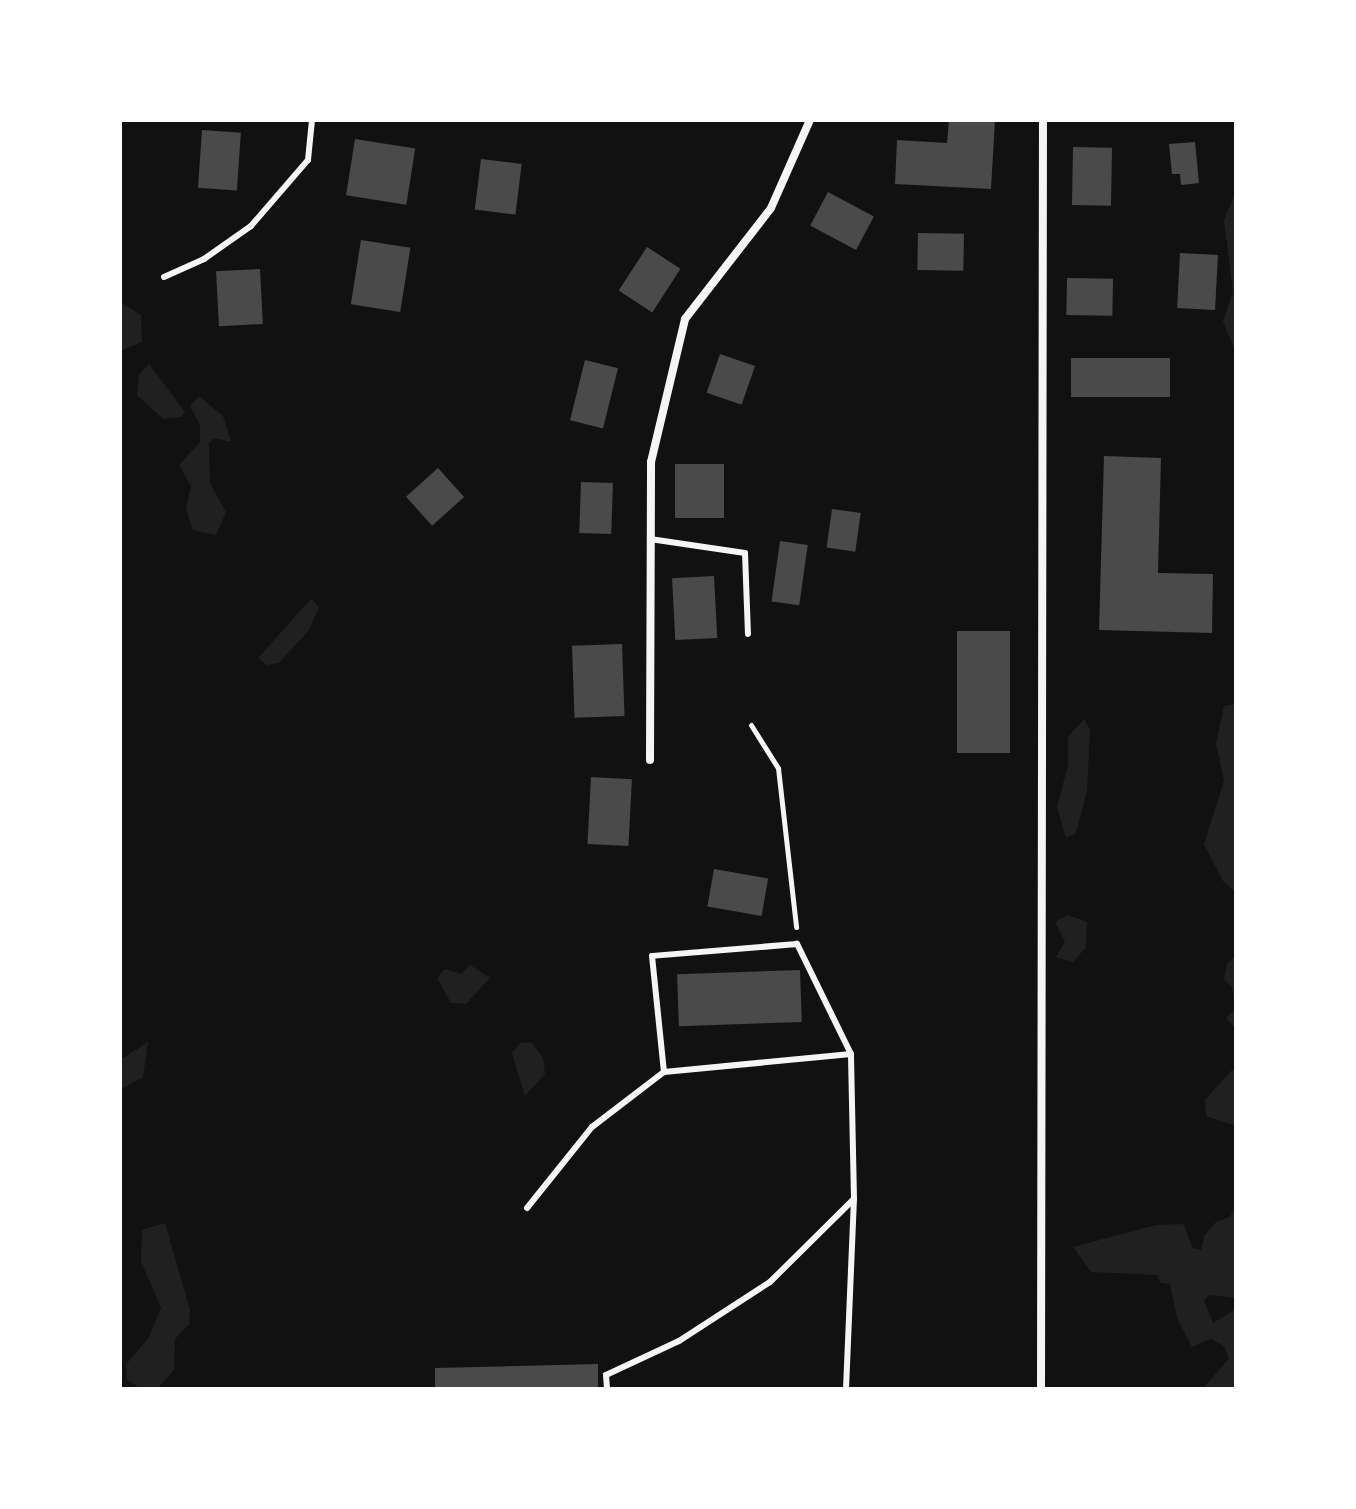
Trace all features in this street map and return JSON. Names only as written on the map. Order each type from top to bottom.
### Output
[{"type":"street","points":[[650,760],[651,462],[685,319],[771,208],[810,120]]},
{"type":"street","points":[[1041,1389],[1043,120]]},
{"type":"lane","points":[[164,277],[204,259],[251,226],[308,160],[312,120]]},
{"type":"lane","points":[[650,539],[745,553],[748,634]]},
{"type":"lane","points":[[664,1072],[652,956],[797,944],[851,1054],[854,1199],[846,1389]]},
{"type":"lane","points":[[527,1208],[592,1127],[664,1072],[851,1054]]},
{"type":"lane","points":[[607,1389],[606,1375],[679,1341],[770,1282],[854,1199]]},
{"type":"path","points":[[751,725],[778,768],[797,944]]},
{"type":"shaded area","points":[[1236,190],[1236,354],[1223,321],[1233,292],[1224,220]]},
{"type":"shaded area","points":[[120,302],[141,315],[142,342],[120,351]]},
{"type":"shaded area","points":[[149,364],[185,412],[181,417],[163,419],[137,395],[139,375]]},
{"type":"shaded area","points":[[199,396],[223,416],[231,442],[214,438],[209,443],[210,483],[226,512],[216,535],[193,530],[186,509],[191,486],[179,465],[200,442],[200,425],[190,406]]},
{"type":"shaded area","points":[[311,599],[319,607],[309,630],[279,663],[267,665],[258,658]]},
{"type":"shaded area","points":[[1236,704],[1236,893],[1223,881],[1204,844],[1224,781],[1216,743],[1224,706]]},
{"type":"shaded area","points":[[1084,719],[1090,730],[1087,791],[1076,833],[1066,838],[1057,807],[1068,765],[1068,737]]},
{"type":"shaded area","points":[[1068,915],[1087,922],[1086,947],[1073,962],[1056,957],[1065,942],[1055,922]]},
{"type":"shaded area","points":[[1236,955],[1236,1029],[1226,1018],[1235,1009],[1232,987],[1224,979],[1227,964]]},
{"type":"shaded area","points":[[470,965],[490,978],[466,1004],[451,1003],[437,978],[445,969],[461,974]]},
{"type":"shaded area","points":[[148,1042],[143,1077],[120,1090],[120,1060]]},
{"type":"shaded area","points":[[531,1042],[543,1058],[545,1074],[525,1096],[512,1053],[520,1043]]},
{"type":"shaded area","points":[[1232,1070],[1236,1071],[1236,1126],[1206,1116],[1205,1100]]},
{"type":"shaded area","points":[[1236,1205],[1236,1298],[1209,1295],[1204,1301],[1213,1323],[1236,1309],[1236,1389],[1202,1389],[1229,1359],[1224,1346],[1211,1339],[1192,1347],[1177,1318],[1170,1284],[1161,1283],[1157,1275],[1091,1272],[1073,1247],[1156,1225],[1183,1224],[1193,1248],[1201,1250],[1204,1236],[1216,1222],[1230,1217]]},
{"type":"shaded area","points":[[165,1223],[190,1310],[189,1324],[175,1339],[174,1370],[157,1389],[142,1389],[127,1380],[126,1364],[148,1339],[161,1308],[141,1261],[142,1230]]},
{"type":"building","points":[[949,120],[995,120],[991,189],[895,184],[897,140],[947,143]]},
{"type":"building","points":[[202,130],[241,133],[237,191],[198,188]]},
{"type":"building","points":[[355,139],[415,149],[406,205],[346,195]]},
{"type":"building","points":[[1195,142],[1199,183],[1181,185],[1180,174],[1172,174],[1169,144]]},
{"type":"building","points":[[1073,147],[1112,148],[1111,206],[1072,205]]},
{"type":"building","points":[[481,159],[522,164],[515,215],[475,210]]},
{"type":"building","points":[[828,192],[874,216],[856,250],[810,226]]},
{"type":"building","points":[[918,233],[964,234],[963,271],[917,270]]},
{"type":"building","points":[[361,240],[410,248],[400,312],[351,304]]},
{"type":"building","points":[[647,247],[681,269],[652,312],[619,291]]},
{"type":"building","points":[[1180,253],[1218,255],[1215,310],[1177,308]]},
{"type":"building","points":[[260,269],[263,324],[219,326],[216,271]]},
{"type":"building","points":[[1067,278],[1113,279],[1112,316],[1066,315]]},
{"type":"building","points":[[720,354],[755,366],[742,405],[707,393]]},
{"type":"building","points":[[1071,358],[1170,358],[1170,397],[1071,397]]},
{"type":"building","points":[[585,360],[618,368],[603,428],[570,420]]},
{"type":"building","points":[[1104,456],[1161,458],[1158,573],[1213,574],[1212,633],[1099,630]]},
{"type":"building","points":[[675,464],[724,464],[724,518],[675,518]]},
{"type":"building","points":[[438,468],[464,497],[432,526],[406,497]]},
{"type":"building","points":[[581,482],[613,483],[611,534],[579,533]]},
{"type":"building","points":[[832,509],[861,513],[855,552],[827,548]]},
{"type":"building","points":[[780,541],[808,545],[799,605],[772,601]]},
{"type":"building","points":[[714,576],[717,638],[675,640],[672,578]]},
{"type":"building","points":[[957,631],[1010,631],[1010,753],[957,753]]},
{"type":"building","points":[[622,644],[625,716],[575,718],[572,646]]},
{"type":"building","points":[[591,777],[632,779],[628,846],[587,844]]},
{"type":"building","points":[[714,869],[768,879],[762,916],[707,906]]},
{"type":"building","points":[[800,970],[802,1022],[679,1026],[677,974]]},
{"type":"building","points":[[598,1364],[598,1389],[435,1389],[435,1368]]}]
